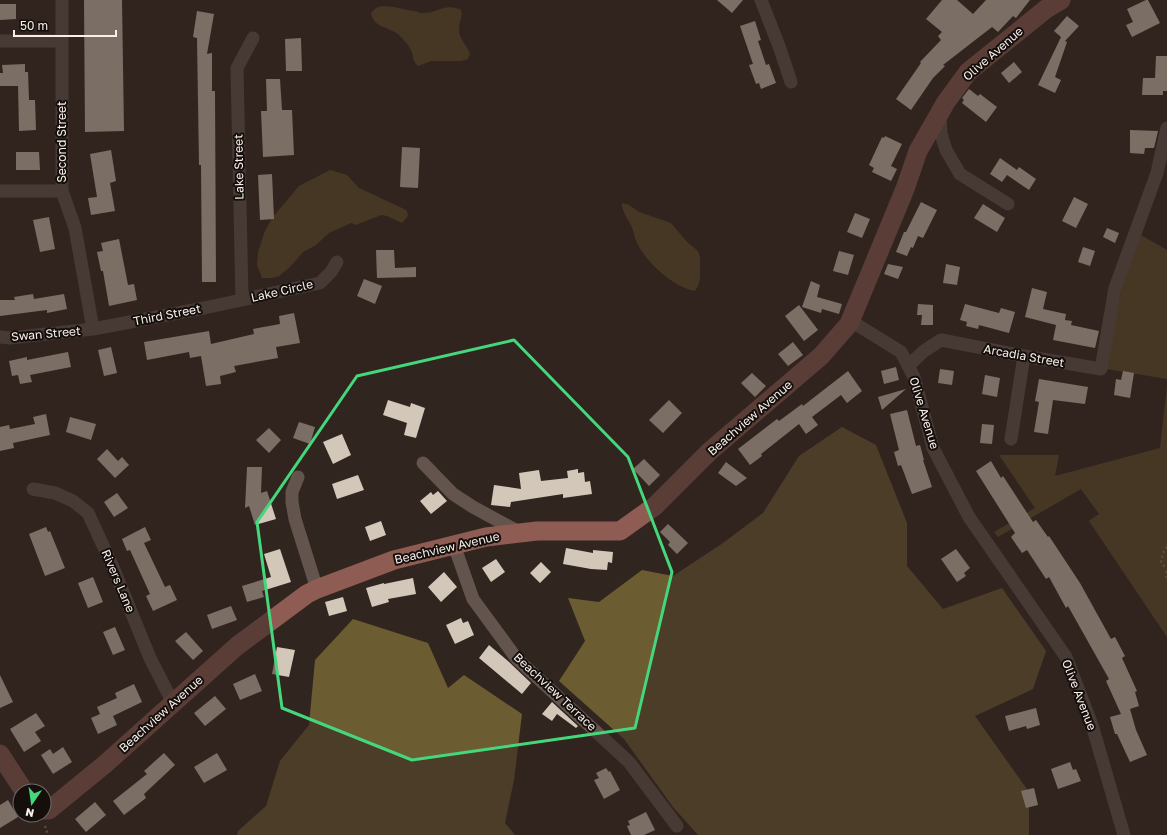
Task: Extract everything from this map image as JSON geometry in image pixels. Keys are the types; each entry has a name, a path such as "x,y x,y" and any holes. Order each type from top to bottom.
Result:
{"street":[{"name":"Second Street","path":"62,0 62,191 75,228 93,329"},
{"path":"761,0 791,82"},
{"name":"Olive Avenue","path":"1061,0 1046,9 968,72 940,112 918,151 905,189 851,320 901,352 914,378 933,448 969,517 1066,657 1092,725 1124,835"},
{"name":"Lake Street","path":"242,300 237,68 253,38"},
{"path":"0,41 62,41"},
{"path":"940,112 941,134 946,150 960,174 1008,204"},
{"name":"Arcadia Street","path":"908,366 924,351 941,340 1101,369 1115,288 1157,173 1167,128"},
{"path":"0,191 62,191"},
{"name":"Lake Circle","path":"242,300 320,283 332,272 337,262"},
{"name":"Third Street","path":"93,329 242,300"},
{"name":"Beachview Avenue","path":"52,808 104,766 237,646 307,594 317,589 394,560 486,537 537,531 620,531 655,506 710,451 821,356 851,320"},
{"name":"Swan Street","path":"0,337 10,338 93,329"},
{"path":"1011,439 1024,356"},
{"path":"423,464 453,494 473,507 521,533"},
{"path":"298,477 292,492 292,502 295,519 317,589"},
{"name":"Rivers Lane","path":"33,489 55,493 73,501 88,513 112,565 150,658 173,703"},
{"name":"Beachview Terrace","path":"454,545 473,599 517,659 629,762 677,826"},
{"path":"0,754 19,783"}],"path":[{"path":"1167,547 1161,561 1167,569 1167,579"}],"highlighted area":[{"path":"514,340 628,457 672,572 635,728 412,760 282,708 257,522 357,376"}],"shaded area":[{"path":"382,6 422,13 450,7 461,10 462,15 459,33 470,54 468,59 461,61 431,61 418,66 413,58 410,48 402,38 395,32 375,22 372,18 371,13 376,8"},
{"path":"330,170 347,175 359,188 402,208 407,211 408,216 402,223 387,216 381,215 356,225 351,223 329,233 316,245 303,252 290,267 279,276 262,278 257,265 258,252 265,231 272,218 299,186"},
{"path":"622,203 629,205 639,212 671,223 687,242 698,251 700,257 700,278 695,291 678,285 654,266 641,251 632,227 624,212"},
{"path":"1139,234 1167,250 1167,379 1106,369 1122,287"},
{"path":"1167,386 1167,637 1089,521 1099,514 1081,489 998,537 994,532 1035,508 999,455 1059,455 1055,476 1160,448"},
{"path":"842,427 876,445 907,523 907,566 943,609 1002,588 1046,651 1033,689 975,716 1029,792 1029,835 698,835 673,807 624,739 559,681 585,641 568,598 599,602 642,570 673,576 723,543 763,513 799,456"},
{"path":"353,619 428,643 448,688 464,675 522,714 514,780 505,823 515,835 237,835 238,831 266,806 280,761 309,725 315,660"}],"building":[{"path":"84,0 122,0 124,131 85,132"},
{"path":"717,0 743,0 732,13"},
{"path":"942,0 957,0 973,14 986,0 1030,0 1016,18 1013,16 998,32 992,27 943,65 945,66 933,78 911,110 896,99 921,63 920,62 941,40 938,36 942,32 926,19"},
{"path":"1148,0 1160,23 1132,37 1126,25 1133,22 1127,9"},
{"path":"0,4 16,4 16,19 0,20"},
{"path":"197,11 214,14 207,54 212,53 212,91 215,91 216,282 202,282 201,165 199,165 197,38 193,37"},
{"path":"1067,16 1079,26 1065,41 1067,42 1055,77 1061,80 1055,93 1038,85 1061,37 1054,31"},
{"path":"755,21 761,40 758,41 766,65 769,64 776,83 761,89 759,83 756,84 749,65 753,64 740,26"},
{"path":"301,38 302,71 286,71 285,39"},
{"path":"1156,56 1167,56 1167,91 1163,91 1163,95 1142,95 1143,78 1155,78"},
{"path":"1014,62 1022,72 1009,83 1001,73"},
{"path":"25,64 25,72 28,72 29,100 35,100 36,130 19,131 18,86 0,86 0,73 3,73 2,65"},
{"path":"266,79 280,79 282,110 292,110 294,155 263,157 261,111 267,111"},
{"path":"969,89 978,96 980,94 997,107 986,122 962,103 964,100 962,98"},
{"path":"1130,130 1158,131 1154,148 1145,148 1144,154 1130,153"},
{"path":"885,136 902,144 891,166 897,169 891,181 872,172 874,168 869,165 882,137 884,138"},
{"path":"402,147 420,148 418,188 400,187"},
{"path":"111,150 116,181 110,183 115,211 91,215 88,198 97,197 90,154"},
{"path":"16,152 39,152 40,170 16,170"},
{"path":"1000,158 1017,170 1019,167 1036,179 1029,190 1007,175 1002,182 990,174"},
{"path":"272,174 274,219 260,220 258,175"},
{"path":"1074,197 1088,204 1076,228 1062,221"},
{"path":"921,202 937,210 923,238 918,236 913,248 911,247 907,256 896,252 904,232 906,232"},
{"path":"983,204 1005,218 997,232 974,218"},
{"path":"855,213 870,219 862,238 847,232"},
{"path":"49,217 55,249 40,252 33,220"},
{"path":"1107,228 1119,233 1115,243 1103,237"},
{"path":"119,239 128,285 134,284 137,300 109,306 103,271 101,271 97,252 103,251 101,243"},
{"path":"1083,247 1095,251 1090,266 1078,262"},
{"path":"376,250 394,250 395,268 416,267 416,277 377,278"},
{"path":"839,251 854,255 848,275 833,271"},
{"path":"888,264 903,267 898,279 884,274"},
{"path":"946,264 960,267 957,285 943,283"},
{"path":"364,279 382,286 375,304 357,296"},
{"path":"811,281 820,285 817,297 842,304 839,314 822,309 821,313 802,307"},
{"path":"1032,288 1047,292 1043,309 1066,314 1065,320 1072,321 1071,325 1099,331 1095,348 1053,340 1056,325 1025,317"},
{"path":"33,294 34,299 64,294 67,309 47,313 47,310 0,316 0,300 15,300 14,297"},
{"path":"918,304 933,305 933,325 921,325 922,315 917,315"},
{"path":"965,304 999,313 1001,308 1015,312 1009,333 979,325 978,329 966,326 967,322 960,320"},
{"path":"799,305 818,330 804,341 785,316"},
{"path":"294,313 300,343 276,347 278,358 234,366 236,372 220,376 221,384 206,386 201,356 190,358 189,352 147,360 144,342 209,331 211,344 254,334 253,329 280,324 279,316"},
{"path":"793,342 803,355 788,366 778,354"},
{"path":"111,347 117,373 104,376 98,350"},
{"path":"68,352 71,367 30,375 32,382 20,384 18,375 12,376 9,361 27,357 27,360"},
{"path":"896,367 899,380 884,384 881,371"},
{"path":"940,369 954,371 952,385 938,383"},
{"path":"848,371 862,391 847,403 841,395 812,417 818,425 806,434 799,424 761,454 762,456 750,465 738,449 777,419 779,421 802,404 803,406"},
{"path":"1123,371 1134,373 1130,398 1114,395 1116,379 1121,380"},
{"path":"752,373 766,386 755,397 741,383"},
{"path":"985,375 1000,378 997,397 982,394"},
{"path":"1039,379 1088,387 1085,404 1053,400 1048,434 1034,432 1039,402 1035,401"},
{"path":"906,389 882,410 878,397"},
{"path":"388,400 410,407 411,403 425,408 416,438 404,435 407,423 383,415"},
{"path":"669,400 682,413 663,433 649,420"},
{"path":"907,410 916,446 920,445 923,460 932,487 912,494 901,465 898,466 894,452 899,450 890,414"},
{"path":"46,414 50,435 13,443 14,448 0,451 0,427 9,425 10,429 35,424 33,417"},
{"path":"70,417 96,424 91,440 66,432"},
{"path":"299,422 315,427 310,444 293,438"},
{"path":"982,424 994,425 992,444 980,443"},
{"path":"269,428 281,440 269,453 256,440"},
{"path":"342,434 351,455 333,464 323,442"},
{"path":"107,449 118,461 122,457 129,465 115,478 97,459"},
{"path":"644,459 660,475 649,486 633,469"},
{"path":"991,461 1001,478 1003,476 1033,522 1036,520 1048,537 1049,536 1080,583 1111,639 1115,637 1125,656 1122,658 1137,691 1135,692 1139,706 1130,709 1136,730 1147,755 1130,762 1117,734 1115,734 1110,717 1121,714 1106,681 1109,679 1068,606 1066,608 1049,577 1046,579 1027,550 1022,553 1011,537 1015,533 976,471"},
{"path":"726,462 747,478 736,486 718,473"},
{"path":"247,467 262,467 261,493 267,491 276,519 255,525 249,506 245,508"},
{"path":"578,469 578,473 584,472 585,482 590,481 592,494 563,498 563,494 511,502 510,507 491,505 494,485 521,489 519,473 539,470 541,481 568,478 567,471"},
{"path":"358,475 364,490 337,499 332,484"},
{"path":"438,491 447,501 431,514 420,501 431,492 433,495"},
{"path":"117,493 128,508 114,517 104,502"},
{"path":"381,521 386,535 370,541 365,527"},
{"path":"668,524 688,543 677,554 668,545 670,542 660,532"},
{"path":"46,527 48,532 50,531 65,568 45,576 29,534"},
{"path":"145,527 151,540 144,543 165,587 170,585 177,600 153,611 146,596 150,594 130,550 127,551 122,539"},
{"path":"566,548 593,553 593,550 613,552 612,563 608,562 607,570 563,564"},
{"path":"280,549 291,582 262,591 264,597 247,602 242,586 271,577 264,554"},
{"path":"956,549 970,568 964,573 966,576 957,582 941,559"},
{"path":"496,559 505,572 491,582 482,568"},
{"path":"541,562 551,572 540,583 530,573"},
{"path":"444,572 457,587 441,602 428,587"},
{"path":"93,577 103,602 88,608 78,583"},
{"path":"413,578 416,594 388,599 389,602 372,607 366,588"},
{"path":"343,597 347,611 329,616 325,602"},
{"path":"231,606 237,620 212,629 207,615"},
{"path":"461,618 463,623 468,621 474,635 455,644 446,625"},
{"path":"115,627 125,650 113,655 103,632"},
{"path":"186,632 203,651 193,660 175,641"},
{"path":"489,645 531,683 522,694 479,658"},
{"path":"277,647 295,650 289,677 272,674"},
{"path":"255,674 262,691 240,700 233,684"},
{"path":"0,675 13,702 0,708"},
{"path":"134,684 142,702 113,716 117,725 98,734 91,718 100,714 97,707 117,698 115,693"},
{"path":"215,696 226,709 205,726 194,713"},
{"path":"552,702 578,726 576,728 557,714 552,721 542,714"},
{"path":"1036,708 1040,725 1027,729 1026,726 1009,731 1005,716"},
{"path":"36,713 45,726 35,732 41,741 24,752 10,729"},
{"path":"63,747 72,762 53,774 41,755 50,749 53,754"},
{"path":"164,753 175,765 144,794 146,798 124,815 113,801 147,774 144,771"},
{"path":"217,753 227,770 204,783 194,767"},
{"path":"1070,762 1073,770 1076,769 1081,781 1058,789 1051,769"},
{"path":"606,768 609,772 610,771 620,790 604,799 594,780 599,778 596,773"},
{"path":"1034,788 1038,805 1026,808 1021,791"},
{"path":"8,800 12,807 12,821 0,828 0,805"},
{"path":"95,802 106,815 86,832 75,819"},
{"path":"646,812 655,830 644,835 631,835 627,826 630,825 628,821"}]}
